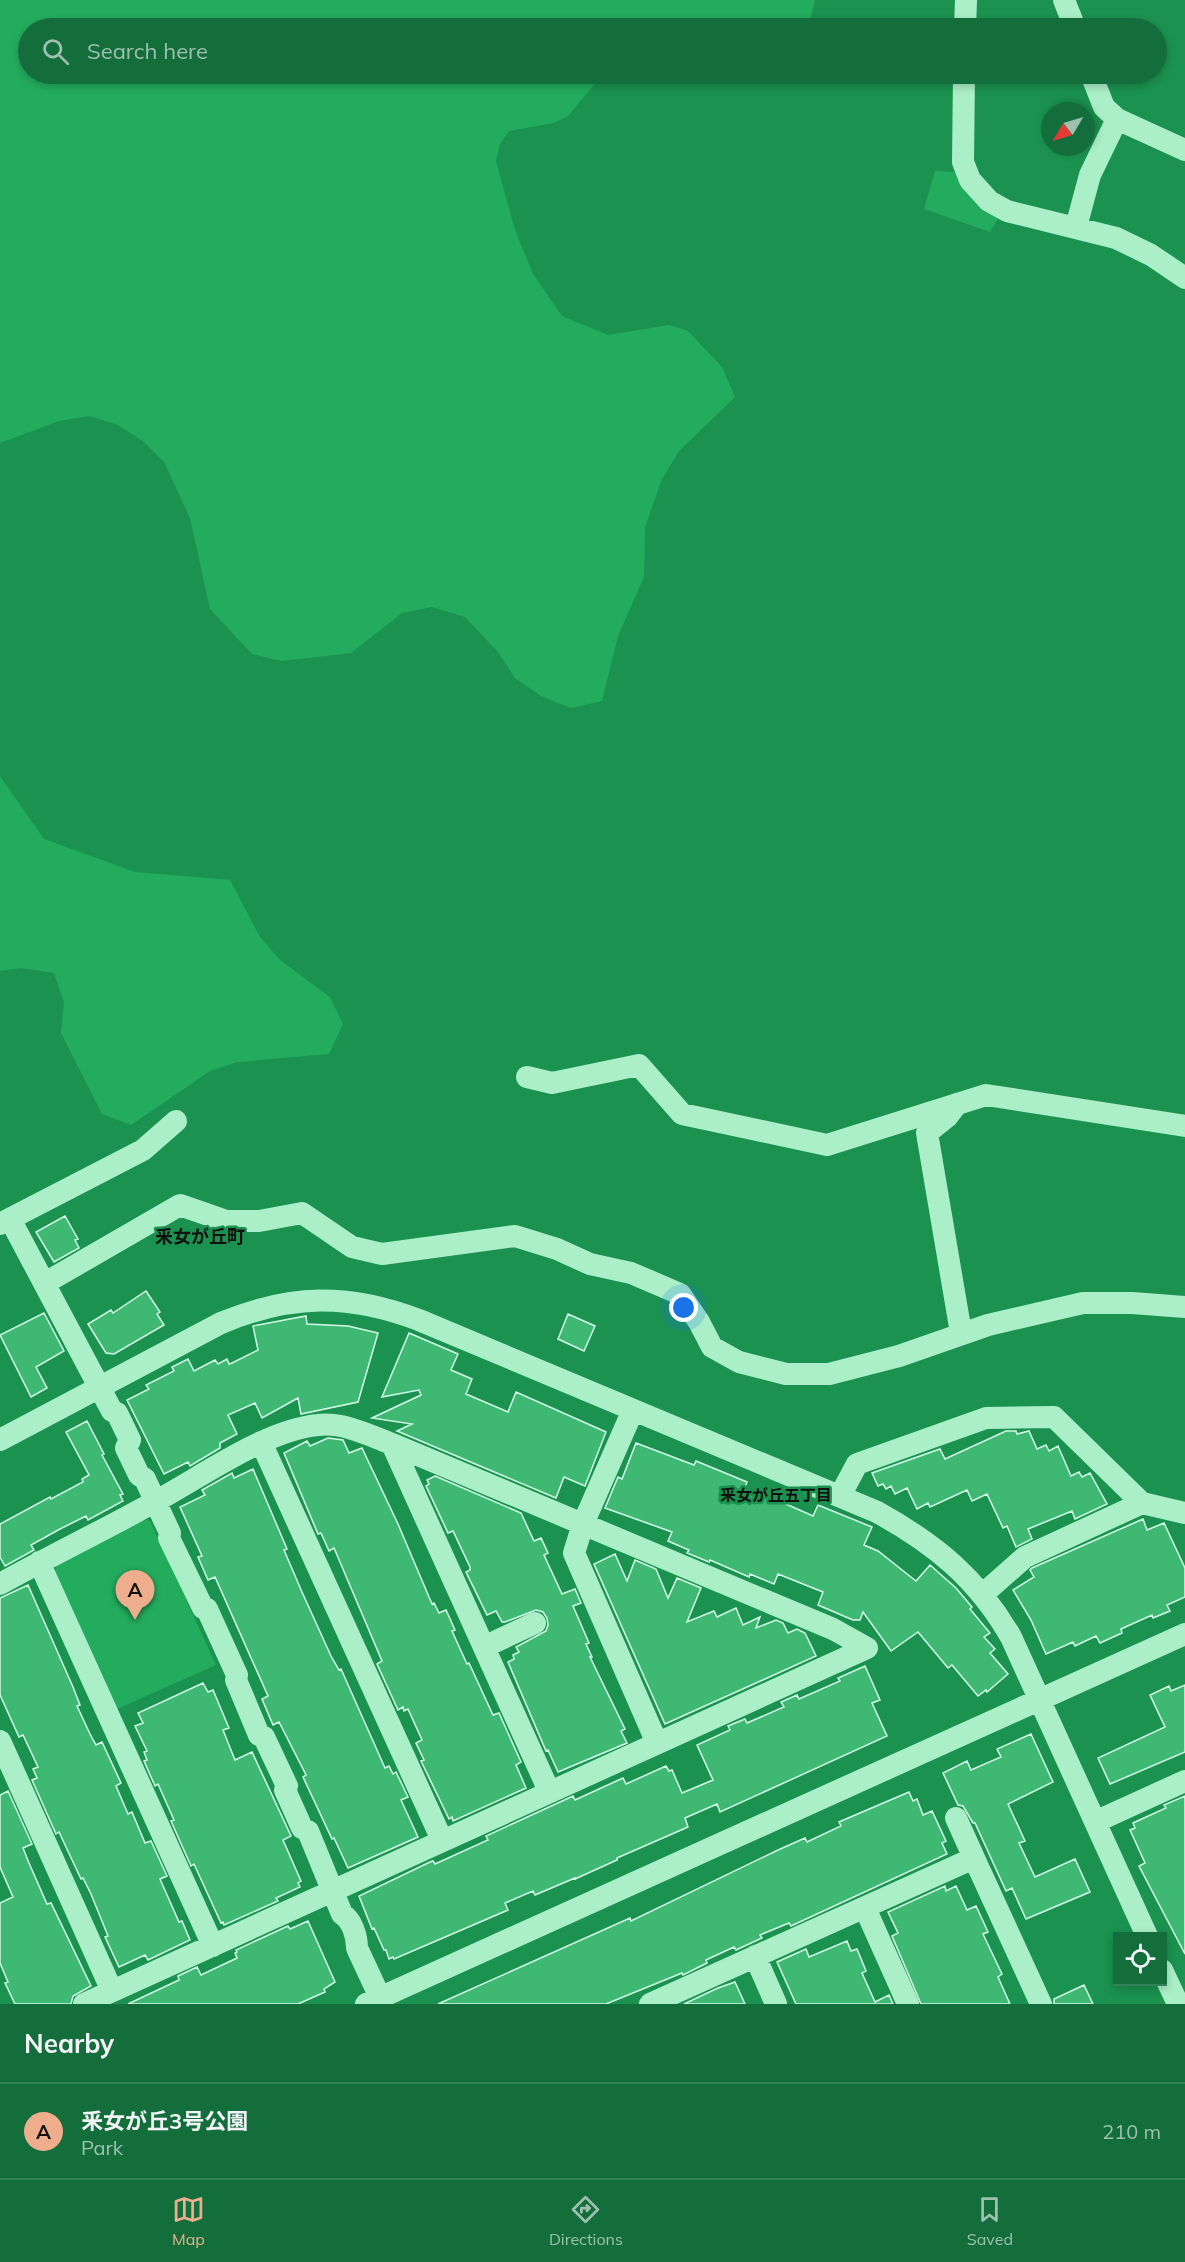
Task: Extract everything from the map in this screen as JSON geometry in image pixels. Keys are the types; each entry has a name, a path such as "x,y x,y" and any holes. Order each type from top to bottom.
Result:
{"street":[{"path":"965,18 966,0"},
{"path":"1064,0 1071,18"},
{"path":"964,84 963,162 970,180 989,201 1007,211 1116,238 1152,255 1185,278"},
{"path":"1095,84 1104,107 1117,119 1185,150"},
{"path":"1076,227 1090,175 1117,119"},
{"path":"526,1077 552,1083 639,1065 682,1114 826,1145 957,1102 986,1095 1185,1126"},
{"path":"957,1102 947,1118 927,1133 961,1333"},
{"path":"176,1120 143,1150 5,1221 45,1283 112,1411 117,1413 130,1440 126,1448 139,1475 145,1479 156,1501 178,1558 203,1608 207,1610 237,1675 236,1680 260,1735 264,1737 287,1786 285,1790 302,1828 308,1832 342,1914 348,1917 377,2002 1040,1698 1185,1634"},
{"path":"45,1283 180,1205 226,1221 260,1221 302,1213 352,1247 382,1254 515,1236 557,1249 590,1264 632,1273 680,1294 712,1347 738,1362 786,1374 829,1374 899,1356 961,1333 1083,1303 1132,1303 1185,1307"},
{"path":"0,1440 221,1323 243,1314 289,1302 326,1300 368,1304 393,1310 840,1496 877,1512 913,1532 948,1558 998,1614 1040,1698 1145,1932"},
{"path":"633,1410 583,1524 574,1553 657,1743"},
{"path":"840,1496 856,1464 986,1418 1054,1417 1142,1503 1185,1513"},
{"path":"0,1584 261,1442 288,1429 321,1424 359,1431 392,1444 833,1629 867,1648 84,2004"},
{"path":"261,1442 442,1840"},
{"path":"392,1444 549,1791"},
{"path":"982,1595 1025,1557 1142,1503"},
{"path":"39,1562 213,1946"},
{"path":"484,1647 536,1623"},
{"path":"0,1741 112,1991"},
{"path":"1095,1822 1185,1781"},
{"path":"956,1818 1041,2004"},
{"path":"650,2004 974,1858"},
{"path":"865,1908 908,2004"},
{"path":"755,1956 776,2004"},
{"path":"1167,1981 1178,2004"}],"green space":[{"path":"0,0 815,0 810,18 18,18 18,84 595,84 568,116 553,123 509,131 500,144 496,161 515,230 533,274 562,316 608,335 669,325 688,331 722,367 735,397 679,451 662,479 645,527 644,577 618,636 602,701 571,708 541,696 515,678 498,652 465,617 432,607 402,613 351,653 281,661 252,654 210,609 190,518 164,462 143,441 118,425 89,416 59,421 0,443"},
{"path":"935,171 957,172 1001,213 990,232 924,209"},
{"path":"0,776 44,839 135,872 230,880 260,937 280,960 330,997 343,1024 329,1054 238,1062 210,1071 131,1125 102,1114 61,1033 64,1002 54,973 21,968 0,971"},
{"path":"140,1518 150,1521 216,1665 117,1709 54,1575 58,1561"}],"building":[{"path":"65,1216 78,1239 75,1240 79,1248 54,1262 36,1232"},
{"path":"146,1291 160,1312 157,1314 164,1325 114,1354 106,1353 88,1324 111,1310 113,1313"},
{"path":"44,1313 64,1351 36,1367 47,1388 31,1397 0,1335"},
{"path":"568,1314 595,1326 584,1351 558,1339"},
{"path":"306,1316 307,1324 348,1326 378,1333 358,1402 301,1414 298,1398 262,1418 255,1403 228,1415 237,1434 220,1443 220,1448 190,1466 188,1462 164,1474 127,1400 149,1389 146,1385 174,1371 172,1367 188,1359 194,1371 215,1360 218,1364 227,1359 229,1364 258,1350 253,1326"},
{"path":"409,1333 458,1354 451,1370 472,1379 466,1394 508,1412 516,1392 606,1432 585,1486 564,1477 556,1498 397,1431 412,1424 372,1418 421,1395 419,1390 382,1397"},
{"path":"87,1421 123,1494 120,1495 123,1501 88,1520 86,1516 60,1529 31,1545 34,1550 5,1566 0,1557 0,1524 83,1482 82,1479 89,1475 66,1432"},
{"path":"1006,1431 1016,1431 1017,1434 1029,1431 1037,1449 1046,1445 1049,1451 1058,1446 1071,1476 1079,1472 1082,1477 1090,1473 1107,1504 1075,1519 1072,1511 1028,1529 1032,1539 1016,1547 1007,1526 1003,1528 987,1494 972,1501 967,1490 930,1507 928,1503 917,1509 907,1488 895,1494 891,1486 886,1489 883,1484 878,1486 872,1473 940,1449 945,1459"},
{"path":"328,1438 343,1440 349,1453 362,1448 432,1604 434,1603 439,1613 446,1610 455,1630 452,1631 467,1664 469,1663 493,1715 499,1713 521,1762 516,1765 526,1788 453,1821 452,1817 449,1819 421,1761 424,1760 416,1743 422,1740 408,1709 404,1711 403,1707 398,1710 377,1664 382,1661 334,1548 329,1551 321,1533 318,1534 284,1453 307,1441 310,1446"},
{"path":"636,1443 694,1465 696,1461 747,1482 744,1490 776,1503 777,1500 813,1516 818,1505 872,1527 864,1545 878,1551 916,1581 930,1565 956,1588 990,1633 984,1637 995,1649 990,1653 1008,1674 987,1692 986,1690 978,1696 952,1665 948,1668 918,1632 891,1651 863,1612 860,1620 853,1620 818,1605 823,1592 778,1574 774,1584 750,1574 749,1577 710,1560 709,1562 687,1553 689,1550 668,1541 672,1532 605,1508 618,1477 622,1479"},
{"path":"253,1469 287,1549 284,1550 331,1656 339,1670 341,1669 385,1768 389,1766 393,1774 396,1772 408,1797 401,1800 418,1837 348,1868 334,1838 332,1839 303,1777 306,1775 279,1722 273,1725 262,1699 268,1696 215,1577 208,1580 198,1557 202,1556 180,1507 205,1495 202,1490 232,1473 234,1478"},
{"path":"435,1476 521,1513 534,1541 541,1538 548,1553 544,1555 562,1594 575,1589 581,1603 573,1606 589,1643 586,1644 592,1657 590,1657 625,1729 621,1731 627,1743 558,1772 548,1750 546,1751 508,1662 514,1659 513,1655 519,1652 516,1647 546,1631 547,1618 543,1612 536,1610 505,1622 502,1622 496,1611 487,1615 466,1572 470,1570 470,1567 453,1531 448,1533 426,1486 429,1484 427,1480"},
{"path":"1143,1519 1147,1530 1164,1523 1185,1568 1185,1597 1167,1605 1170,1611 1153,1618 1152,1615 1121,1629 1122,1633 1100,1643 1096,1636 1075,1646 1073,1642 1046,1654 1031,1620 1013,1590 1034,1577 1030,1570 1032,1568"},
{"path":"615,1554 627,1581 635,1560 656,1569 668,1598 677,1578 701,1588 687,1622 714,1611 717,1617 736,1608 743,1625 760,1617 756,1628 776,1620 783,1623 788,1633 797,1629 805,1633 816,1656 665,1724 594,1564"},
{"path":"28,1585 73,1687 80,1705 77,1706 96,1745 102,1742 121,1783 116,1786 128,1814 132,1812 145,1843 151,1841 167,1876 160,1879 179,1922 182,1921 190,1940 148,1960 145,1955 119,1967 105,1937 108,1936 91,1894 83,1878 81,1879 59,1832 56,1834 32,1780 37,1778 33,1769 38,1767 23,1735 19,1737 0,1695 0,1598"},
{"path":"865,1666 880,1700 872,1703 887,1736 720,1812 717,1804 685,1818 688,1827 575,1879 535,1895 533,1891 505,1903 508,1910 394,1959 393,1957 389,1959 374,1928 372,1929 359,1896 430,1862 433,1861 435,1864 488,1840 486,1836 573,1796 575,1800 623,1778 626,1784 666,1766 669,1771 672,1770 682,1793 713,1780 697,1745 730,1730 728,1726 745,1719 747,1723 784,1707 781,1702 797,1695 799,1699 840,1681 838,1678"},
{"path":"203,1683 208,1692 213,1690 229,1728 223,1730 235,1760 252,1752 291,1836 283,1840 301,1881 298,1883 300,1887 276,1898 278,1901 224,1925 223,1922 221,1923 194,1864 191,1866 158,1784 155,1786 144,1761 147,1760 144,1752 147,1751 135,1726 143,1723 138,1713"},
{"path":"1185,1685 1185,1752 1110,1784 1098,1758 1165,1727 1150,1695 1169,1686 1171,1691"},
{"path":"1031,1734 1053,1782 1008,1804 1025,1841 1019,1843 1035,1877 1075,1859 1090,1892 1026,1919 1012,1888 1006,1891 975,1823 963,1806 958,1805 943,1773 967,1761 971,1770 1001,1757 997,1749"},
{"path":"8,1791 32,1844 23,1848 29,1863 47,1904 51,1903 91,1986 73,1996 71,2004 15,2004 5,1983 8,1982 0,1963 0,1903 13,1897 0,1867 0,1795"},
{"path":"909,1792 913,1801 917,1799 923,1815 932,1811 946,1841 942,1843 947,1854 791,1926 789,1923 760,1935 762,1938 736,1950 734,1947 706,1960 707,1963 683,1975 682,1973 606,2004 438,2004 630,1918 631,1921 805,1838 807,1842 841,1826 839,1822"},
{"path":"1185,1796 1185,1954 1139,1866 1145,1863 1130,1830 1135,1828 1133,1823 1166,1808 1164,1805"},
{"path":"945,1886 946,1891 956,1886 967,1910 976,1906 988,1932 983,1934 1002,1974 998,1977 1010,2004 921,2004 892,1936 898,1933 888,1912"},
{"path":"308,1921 335,1982 324,1989 325,1992 298,2004 128,2004 179,1980 178,1976 197,1967 201,1975 237,1958 236,1950 288,1926 290,1929"},
{"path":"847,1941 851,1951 857,1949 866,1971 862,1973 875,2002 889,1995 893,2004 796,2004 777,1962 806,1949 809,1957"},
{"path":"735,1982 745,2004 684,2004 718,1988"},
{"path":"1084,1985 1093,2004 1054,2004 1054,1999"}],"place":[{"name":"釆女が丘3号公園","path":"135,1620"}],"district":[{"name":"釆女が丘町","path":"200,1237"},
{"name":"釆女が丘五丁目","path":"776,1495"}]}
